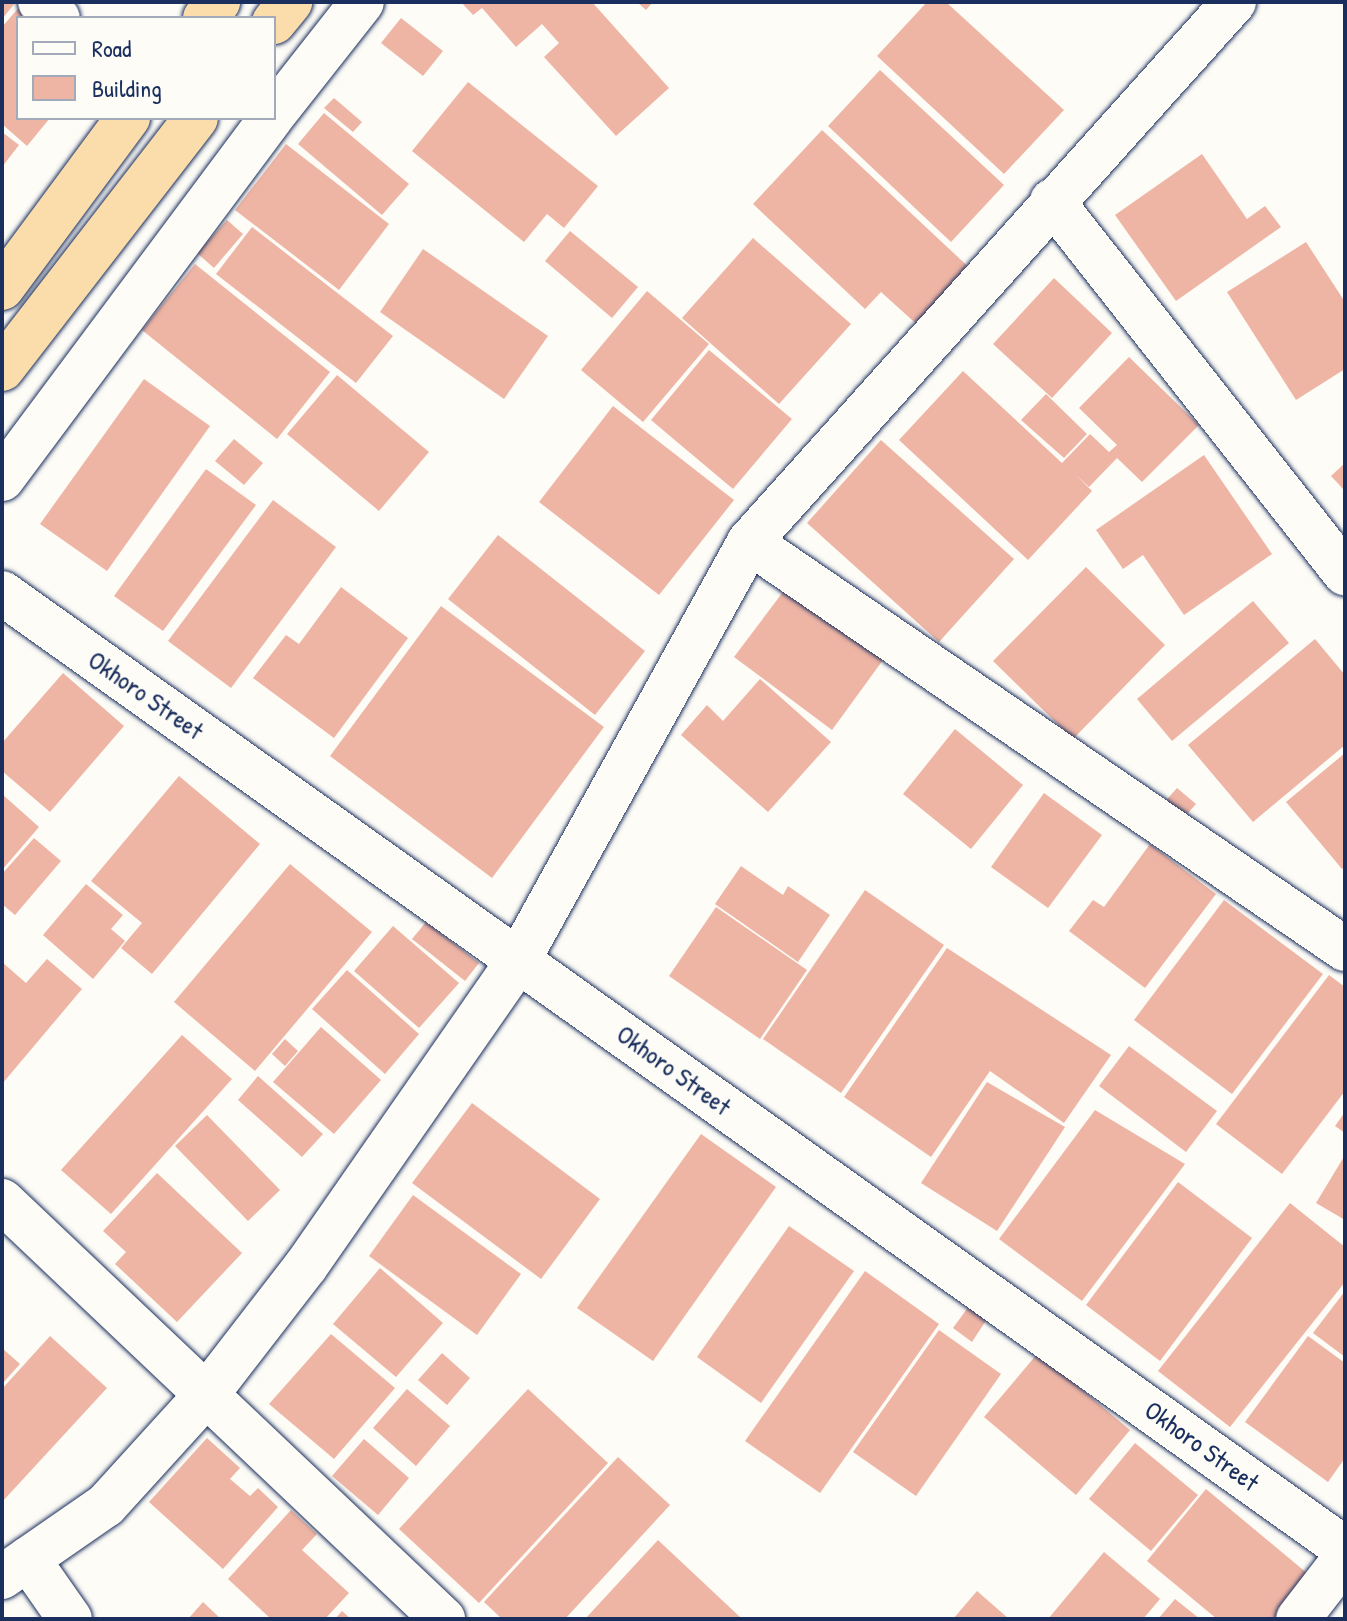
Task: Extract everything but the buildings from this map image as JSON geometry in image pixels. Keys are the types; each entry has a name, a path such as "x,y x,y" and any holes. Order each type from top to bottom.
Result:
{"highway":[{"path":"276,20 290,2"},
{"path":"2,288 127,120"},
{"path":"2,369 194,120"}],"street":[{"path":"40,2 56,16"},
{"path":"276,111 362,2"},
{"path":"70,1619 15,1568 106,1505 207,1394 306,1266 519,959 749,542 1052,201 1234,2"},
{"path":"2,479 269,120"},
{"path":"1052,201 1345,573"},
{"path":"749,542 1345,949"},
{"name":"Okhoro Street","path":"2,593 1345,1549"},
{"path":"2,1201 443,1619"},
{"path":"1298,1619 1345,1558"}]}
